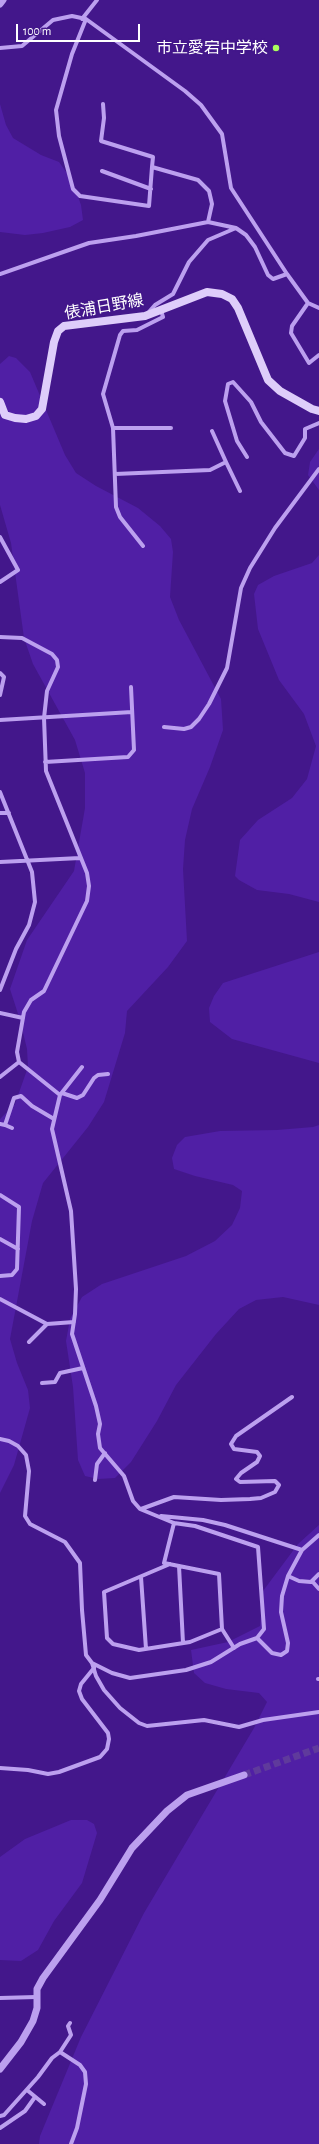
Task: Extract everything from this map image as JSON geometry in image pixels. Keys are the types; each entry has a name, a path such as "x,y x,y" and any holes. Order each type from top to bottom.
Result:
{"main road":[{"name":"俵浦日野線","path":"0,402 2,416 26,419 36,416 42,409 54,342 58,331 64,326 145,316 207,292 222,294 232,299 268,380 280,390 312,409 319,411"}],"street":[{"path":"0,4 3,0"},
{"path":"97,0 84,19 56,110 60,136 73,189 80,196 148,206 151,189 153,157 101,141 104,118 103,104"},
{"path":"0,48 22,46 53,20 72,16 84,19 185,91 201,105 222,134 231,188 287,274 308,303 319,308"},
{"path":"152,167 198,180 209,191 212,204 208,222"},
{"path":"102,171 151,189"},
{"path":"0,274 89,243 136,236 208,222 236,228 246,234 268,275 273,279 287,274"},
{"path":"145,316 155,305 173,294 189,262 208,240 236,228"},
{"path":"308,303 292,326 291,333 309,363 319,355"},
{"path":"143,546 120,517 116,506 113,428 103,394 120,335 123,331 137,330 162,317 161,309"},
{"path":"247,457 237,441 225,400 228,384 233,382 251,402 261,422 285,453 294,456 305,438 305,429 319,423"},
{"path":"113,428 171,428"},
{"path":"212,431 240,491"},
{"path":"115,474 210,470 226,462"},
{"path":"164,726 184,729 191,727 200,719 227,668 241,588 250,568 274,528 319,469"},
{"path":"0,537 1,542 18,570 0,582"},
{"path":"0,637 22,638 52,654 57,660 58,667 47,690 44,718 46,771 87,873 89,886 87,902 44,991 31,1000 24,1012 17,1052 19,1062 61,1094 77,1098 83,1095 98,1074 108,1074"},
{"path":"0,674 4,677 0,695"},
{"path":"45,762 128,757 134,750 131,687"},
{"path":"0,720 132,712"},
{"path":"0,792 32,872 35,902 29,925 16,949 0,990"},
{"path":"0,814 9,813"},
{"path":"0,862 80,858"},
{"path":"0,1013 22,1018"},
{"path":"0,1076 19,1062"},
{"path":"82,1067 61,1094 52,1129 53,1140 71,1211 76,1289 72,1334 100,1424 98,1434 100,1448 124,1476 133,1501 140,1509 174,1524 195,1526 258,1547 264,1629 258,1638 234,1648 210,1662 186,1670 130,1678 112,1673 92,1663"},
{"path":"5,1125 14,1098 21,1096 32,1106 54,1119"},
{"path":"0,1124 12,1128"},
{"path":"0,1195 19,1206 17,1269 12,1275 0,1276"},
{"path":"0,1240 18,1249"},
{"path":"0,1299 47,1324 74,1322"},
{"path":"30,1342 47,1324"},
{"path":"42,1383 55,1382 60,1374 83,1368"},
{"path":"140,1509 174,1497 221,1500 250,1499 261,1498 275,1492 278,1485 275,1481 240,1482 236,1479 241,1472 257,1462 260,1456 257,1452 234,1449 231,1444 236,1436 292,1397"},
{"path":"0,1440 9,1441 18,1446 26,1456 29,1471 25,1516 30,1524 65,1542 80,1563 86,1655 92,1663 104,1690 120,1708 139,1723 147,1726 204,1720 239,1727 263,1720 319,1712"},
{"path":"95,1480 97,1464 104,1453"},
{"path":"158,1516 203,1520 225,1525 302,1550"},
{"path":"174,1524 164,1563 219,1574 222,1629 234,1648"},
{"path":"258,1638 272,1653 281,1655 287,1652 288,1643 281,1612 282,1596 288,1576 302,1550 319,1535"},
{"path":"170,1564 104,1592 107,1638 113,1644 139,1650 183,1643 222,1629"},
{"path":"179,1566 183,1643"},
{"path":"288,1576 299,1581 312,1581 319,1574"},
{"path":"141,1577 146,1648"},
{"path":"312,1581 319,1589"},
{"path":"0,1768 54,1773 100,1757 107,1749 109,1739 108,1733 82,1699 79,1691 80,1684 94,1668"},
{"path":"0,2069 20,2042 33,2020 37,2008 37,1989 43,1978 100,1900 132,1848 162,1816 187,1795 244,1775"},
{"path":"0,1998 36,1997"},
{"path":"0,2116 4,2115 27,2090 52,2058 60,2052 71,2035 68,2026 70,2023"},
{"path":"60,2052 80,2065 85,2072 86,2084 77,2128 72,2144"},
{"path":"27,2090 44,2104"},
{"path":"0,2128 25,2111 35,2096"}],"shaded area":[{"path":"0,104 6,125 13,138 41,155 59,162 72,180 81,205 83,220 70,227 43,233 25,235 0,232"},
{"path":"9,356 16,358 30,372 65,455 76,473 96,486 138,508 160,526 171,539 173,552 170,597 179,620 221,699 223,730 210,767 192,809 185,840 183,869 187,941 168,967 127,1011 125,1033 104,1102 88,1127 43,1183 32,1221 10,1339 17,1363 28,1390 30,1408 14,1465 0,1493 0,1119 15,1104 28,1067 27,1049 10,989 27,940 74,871 85,808 85,773 75,740 33,664 24,638 11,543 0,505 0,364"},
{"path":"319,449 319,490 308,475 310,462"},
{"path":"319,555 319,902 289,894 257,890 239,880 235,876 240,840 258,820 292,798 307,779 316,746 304,714 279,680 258,629 254,594 258,585 274,576 312,563"},
{"path":"319,952 319,1063 232,1039 210,1022 209,1008 214,996 223,983"},
{"path":"319,1125 319,1305 283,1297 256,1300 239,1309 216,1334 176,1385 157,1421 131,1462 115,1478 98,1479 85,1476 78,1460 73,1387 66,1341 70,1319 82,1297 102,1284 186,1256 215,1241 232,1225 240,1208 242,1191 233,1185 195,1176 174,1169 172,1158 177,1145 185,1137 220,1131 277,1130 313,1127"},
{"path":"319,1525 319,2144 39,2144 40,2136 81,2037 144,1913 254,1728 267,1702 259,1693 226,1689 205,1683 194,1673 191,1650 228,1642 260,1626 263,1591 298,1544"},
{"path":"71,1820 87,1820 94,1824 97,1833 82,1883 54,1921 38,1950 21,1961 0,1960 0,1857 25,1839"}],"tunnel":[{"path":"244,1775 319,1748"}],"place":[{"name":"市立愛宕中学校","path":"276,48"}]}
